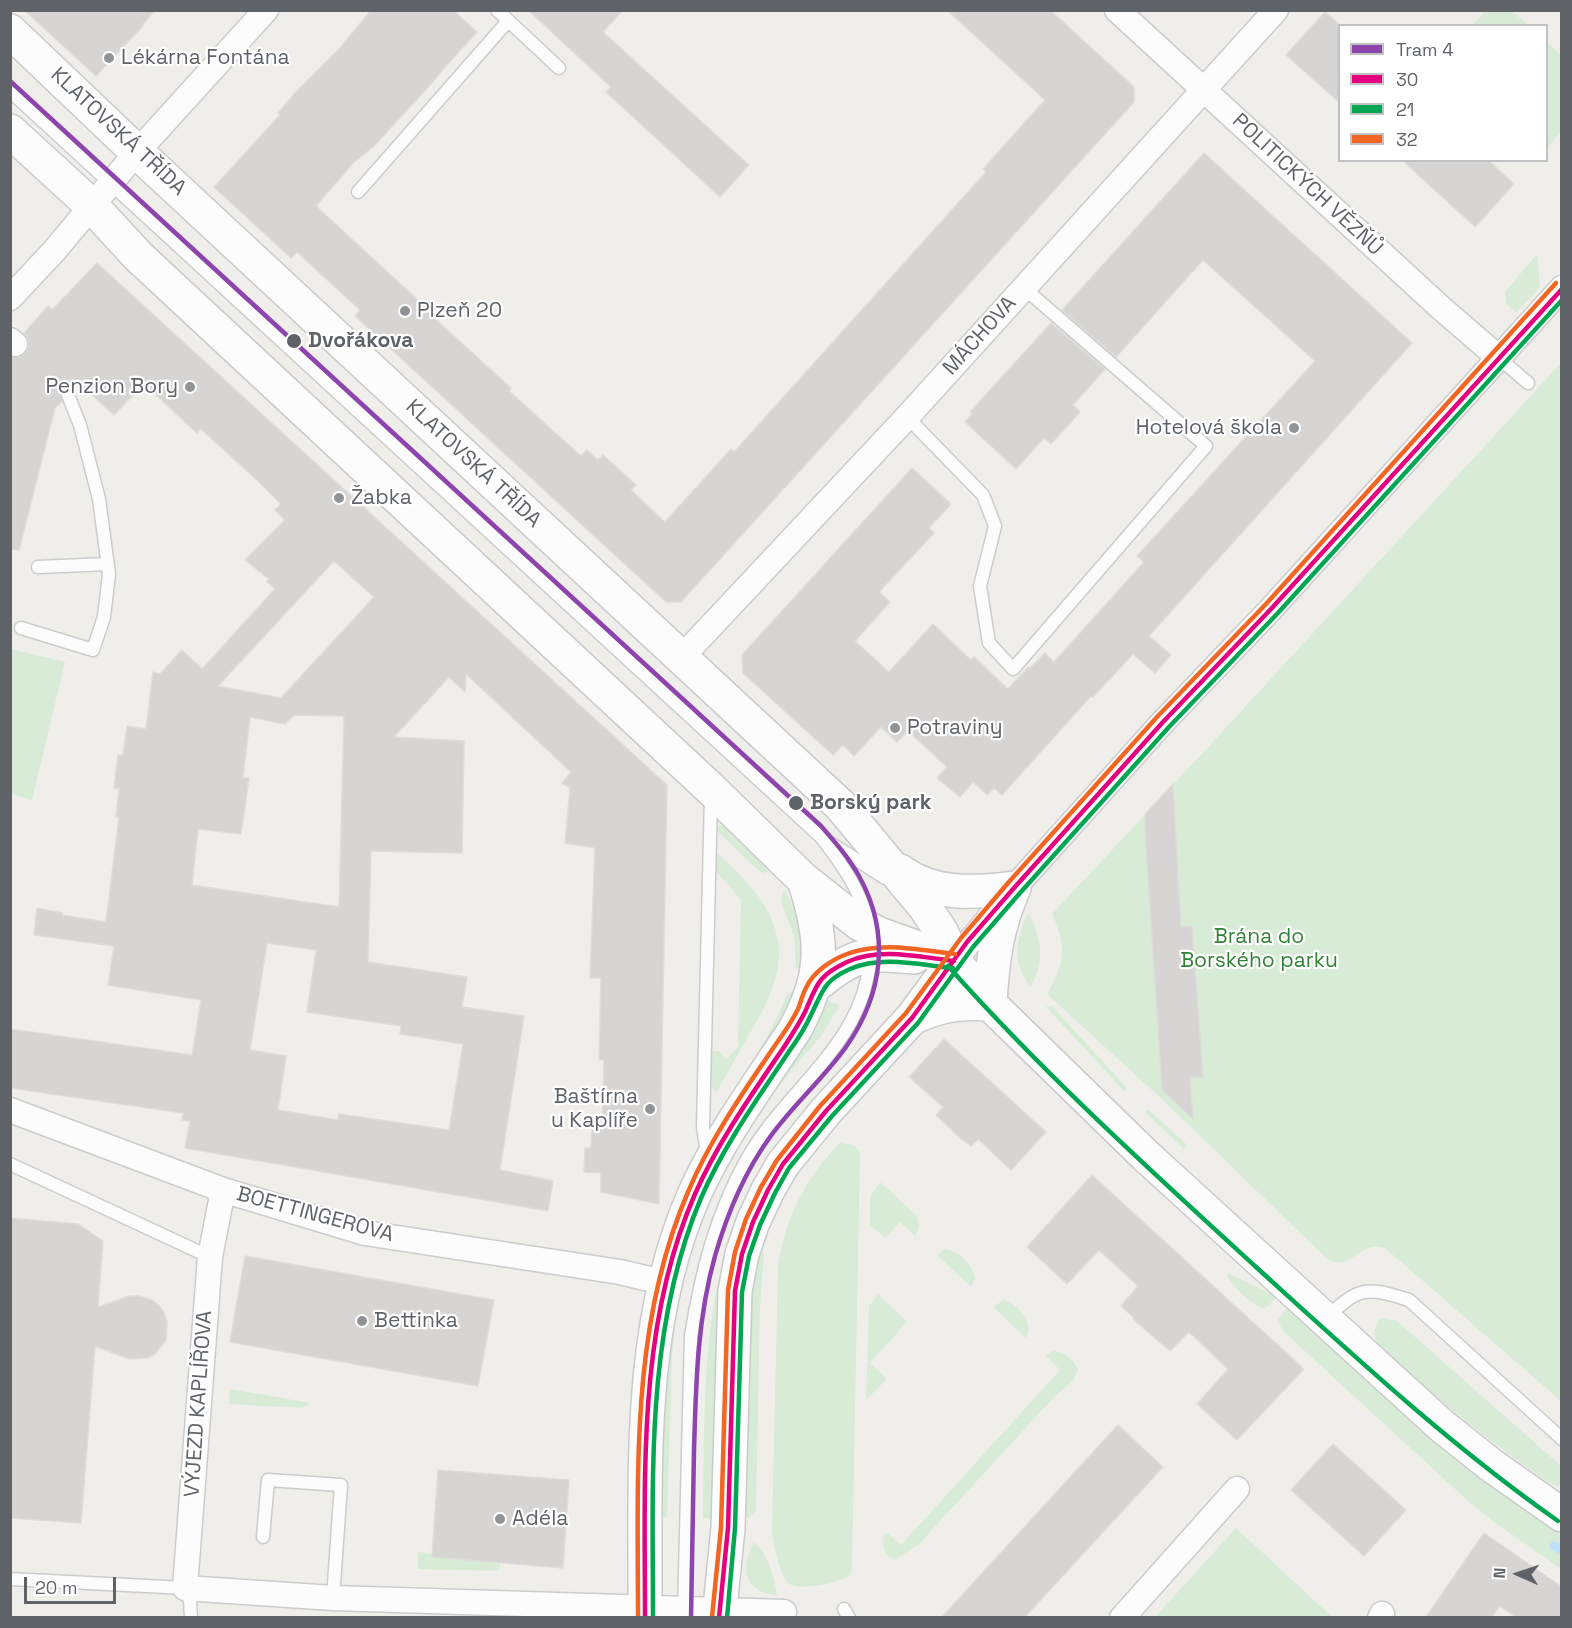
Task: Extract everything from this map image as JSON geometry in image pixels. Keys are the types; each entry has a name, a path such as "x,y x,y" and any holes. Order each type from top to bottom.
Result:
{"main road":[{"name":"KLATOVSKÁ TŘÍDA","path":"10,31 137,152 840,805 925,907 942,933 954,961 990,1004 1146,1156 1442,1426 1491,1465 1562,1515"},
{"name":"KLATOVSKÁ TŘÍDA","path":"10,131 101,194 138,256 711,789 804,880 845,914 870,943"},
{"path":"886,861 909,878 935,889 962,892 1014,888 1002,920 994,953 990,1004 964,1002 946,1005 912,1018"},
{"name":"KLATOVSKÁ TŘÍDA","path":"804,880 813,906 818,932 819,960 815,986"},
{"path":"645,1613 647,1412 650,1370 666,1283 687,1211 709,1165 794,1031 815,986 870,943 880,954 954,961"},
{"path":"719,1614 728,1528 735,1292 742,1254 753,1222 783,1164 826,1111 912,1018 954,961"}],"street":[{"path":"10,298 54,251 137,152 266,10"},
{"name":"POLITICKÝCH VĚZŇŮ","path":"1117,10 1441,308 1499,358"},
{"name":"MÁCHOVA","path":"681,658 907,417 1276,10"},
{"path":"954,961 1014,888 1163,722 1271,609 1562,288"},
{"name":"BOETTINGEROVA","path":"10,1110 223,1190 365,1233 620,1272 666,1283"},
{"name":"VÝJEZD KAPLÍŘOVA","path":"185,1588 210,1257 223,1190"},
{"path":"1122,1617 1237,1489"},
{"path":"185,1588 332,1608 684,1614 784,1612"}],"lane":[{"path":"497,10 559,68"},
{"path":"358,192 508,21"},
{"name":"KLATOVSKÁ TŘÍDA","path":"10,91 101,194 821,837 925,907"},
{"path":"907,417 983,495 995,526 980,586 990,644 1013,669 1206,446 1024,288"},
{"path":"1499,358 1528,383"},
{"path":"21,628 93,650 104,617 109,574 99,499 80,425 68,395"},
{"path":"38,567 108,564"},
{"path":"709,1165 702,1127 708,833 711,789"},
{"name":"KLATOVSKÁ TŘÍDA","path":"821,837 849,874 863,902 870,943"},
{"path":"684,1614 691,1336 698,1292 710,1246 725,1203 748,1157 772,1124 843,1038 856,1015 867,983 870,943"},
{"path":"10,1164 210,1257"},
{"path":"1324,1320 1347,1298 1365,1290 1409,1300 1562,1439"},
{"path":"263,1537 268,1480 341,1485 332,1608"},
{"path":"10,1579 185,1588"},
{"name":"VÝJEZD KAPLÍŘOVA","path":"185,1588 190,1601 190,1617"}],"green space":[{"path":"1486,11 1512,11 1527,24 1474,24"},
{"path":"1548,43 1562,56 1561,132 1548,147"},
{"path":"1537,254 1540,287 1516,313 1506,303 1505,292"},
{"path":"1561,363 1561,1401 1385,1248 1368,1248 1343,1262 1335,1262 1326,1258 1163,1100 1047,994 1062,955 1060,936 1052,914"},
{"path":"11,649 65,662 32,800 11,794"},
{"path":"720,825 724,825 770,871 763,873 758,870 716,830"},
{"path":"716,852 763,903 772,921 779,954 777,970 767,1001 716,1093 710,1084 711,1054 719,1051 726,1060 738,1047 741,900 715,870"},
{"path":"784,889 800,928 803,971 796,967 794,936 781,901"},
{"path":"1028,913 1036,931 1040,950 1038,969 1030,987 1020,968 1017,950 1020,933"},
{"path":"796,989 789,1013 732,1096 771,1030 787,995"},
{"path":"825,1000 840,1005 821,1036 768,1098"},
{"path":"1052,1006 1127,1088 1124,1091 1046,1007"},
{"path":"1148,1109 1187,1145 1184,1149 1145,1112"},
{"path":"840,1143 854,1145 860,1152 852,1566 851,1574 839,1580 801,1587 793,1586 785,1579 777,1559 772,1533 778,1267 791,1215 798,1200 817,1170"},
{"path":"880,1182 917,1216 919,1228 915,1236 900,1222 885,1238 870,1225 870,1197"},
{"path":"732,1233 719,1518 703,1518 706,1374 709,1339 714,1303"},
{"path":"945,1249 960,1255 968,1263 975,1278 971,1287 937,1255"},
{"path":"759,1252 764,1253 760,1306 756,1510 751,1517 738,1519 742,1318"},
{"path":"1228,1273 1277,1297 1267,1307 1258,1306 1238,1290 1227,1276"},
{"path":"878,1294 907,1322 870,1363 887,1379 866,1400 869,1306"},
{"path":"1004,1300 1019,1310 1026,1320 1028,1332 1026,1338 993,1307"},
{"path":"677,1305 672,1355 667,1517 659,1517 663,1383"},
{"path":"1288,1307 1451,1454 1561,1535 1561,1569 1468,1501 1282,1330 1278,1319"},
{"path":"1384,1318 1397,1321 1561,1466 1561,1483 1558,1486 1553,1485 1487,1438 1385,1351 1377,1342 1374,1330 1379,1320"},
{"path":"1052,1351 1068,1356 1074,1362 1078,1370 1073,1381 1055,1396 919,1544 895,1560 889,1557 883,1545 886,1532 901,1545 1060,1370 1046,1356"},
{"path":"230,1389 311,1403 302,1408 229,1404"},
{"path":"1236,1528 1332,1617 1155,1617"},
{"path":"754,1542 767,1559 773,1574 777,1596 757,1589 748,1577 747,1561"},
{"path":"418,1552 500,1564 499,1571 418,1569"}],"building":[{"path":"24,10 155,10 96,76"},
{"path":"371,10 453,10 477,32 373,147 354,162 316,206 511,388 509,391 581,456 587,450 598,460 603,455 636,485 631,490 665,522 731,449 734,452 986,172 983,169 1045,100 947,10 1050,10 1134,87 1134,102 681,602 666,602 355,316 360,310 297,252 291,258 214,187 280,115 278,113 295,93 340,48"},
{"path":"528,10 623,10 603,32 749,165 720,197 606,92 611,87"},
{"path":"1325,12 1339,24 1338,101 1286,55"},
{"path":"1204,153 1412,343 1149,636 1171,655 1155,673 1133,654 1093,697 1091,696 1002,795 994,788 987,795 973,782 960,797 937,778 947,767 908,731 897,742 881,727 854,756 843,745 833,755 743,673 742,655 912,468 951,504 929,528 934,533 879,592 890,602 855,641 889,672 933,624 971,660 974,657 1008,689 1028,667 1030,668 1045,653 1054,662 1144,562 1137,556 1315,361 1203,260 1116,357 1062,310"},
{"path":"1404,162 1490,162 1514,184 1475,227"},
{"path":"97,263 667,785 659,1204 601,1192 601,1173 584,1172 585,1148 591,1148 592,1127 602,1128 604,1060 599,1060 601,978 590,978 595,848 565,843 570,788 562,783 571,772 466,674 465,692 449,677 394,737 464,741 462,853 371,851 368,962 467,977 462,1007 524,1016 500,1170 553,1181 548,1211 185,1148 190,1121 182,1120 183,1113 10,1088 10,1029 192,1055 201,1000 108,985 114,946 34,935 37,908 62,913 62,915 106,922 119,817 116,817 119,788 114,788 118,755 123,755 127,726 146,729 153,672 160,674 182,650 202,669 275,589 267,582 269,579 245,560 285,520 275,510 281,504 260,483 201,429 197,433 144,384 114,415 79,383 73,389 64,388 60,393 62,401 55,408 19,550 10,549 10,357 20,357 26,353 29,346 28,338 24,333 48,306 52,310","holes":["334,561 374,597 281,698 218,686","294,715 344,716 339,907 192,885 198,829 241,834 249,778 243,778 250,717 285,724","267,943 316,950 307,1012 401,1026 400,1034 463,1044 449,1130 339,1114 338,1120 278,1110 286,1056 250,1050"]},
{"path":"1051,323 1105,369 1073,405 1080,412 1051,444 1044,438 1016,469 965,422 972,414 970,412"},
{"name":"Brána do Borského parku","path":"1173,784 1181,927 1192,926 1203,1077 1190,1077 1193,1119 1162,1090 1145,830 1145,814"},
{"path":"944,1039 1046,1132 1011,1170 978,1139 971,1146 960,1138 936,1115 943,1107 909,1077"},
{"path":"1092,1175 1304,1369 1237,1440 1197,1404 1228,1369 1189,1332 1170,1351 1133,1319 1121,1306 1138,1286 1099,1250 1067,1284 1027,1247"},
{"path":"10,1218 78,1224 103,1241 98,1307 129,1296 139,1296 152,1300 159,1306 167,1322 166,1340 155,1354 147,1358 129,1359 95,1346 81,1523 10,1518"},
{"name":"Bettinka","path":"245,1256 494,1300 478,1386 230,1342"},
{"path":"1118,1425 1163,1467 1025,1617 942,1617"},
{"path":"1333,1444 1406,1510 1364,1556 1291,1490"},
{"name":"Adéla","path":"438,1470 569,1480 563,1568 432,1557"},
{"path":"1484,1533 1562,1587 1562,1617 1516,1617 1500,1606 1492,1617 1426,1617"}],"waterway":[{"path":"1554,1546 1562,1550"}],"tram line":[{"name":"4","path":"10,81 821,826 851,863 869,898 876,920 879,942 875,985 868,1006 846,1047 779,1125 752,1165 725,1225 709,1280 704,1304 697,1376 691,1618"}],"transit line":[{"name":"32","path":"712,1617 721,1528 728,1290 735,1252 746,1219 777,1160 820,1106 906,1013 961,938 1008,883 1157,717 1266,604 1556,283"},
{"name":"30","path":"719,1618 728,1528 735,1291 742,1254 753,1222 783,1164 826,1111 912,1018 967,942 1014,888 1163,722 1271,609 1562,289"},
{"name":"21","path":"727,1618 735,1528 742,1292 749,1256 760,1225 789,1168 832,1116 918,1023 973,947 1020,893 1169,727 1277,614 1562,300"},
{"name":"32","path":"638,1618 639,1456 641,1402 647,1348 656,1295 669,1243 697,1172 728,1116 793,1018 809,982 823,967 847,954 874,948 901,948 955,954"},
{"name":"30","path":"645,1618 646,1456 648,1402 654,1349 663,1296 676,1244 695,1194 725,1137 795,1030 819,982 829,972 847,962 873,955 900,954 954,961"},
{"name":"21","path":"653,1618 653,1458 661,1352 670,1299 683,1248 710,1178 754,1104 809,1020 821,993 829,982 850,969 875,963 901,962 953,968"},
{"name":"21","path":"948,966 1060,1083 1137,1158 1256,1267 1441,1431 1558,1521"}],"place":[{"name":"Lékárna Fontána","path":"109,58"},
{"name":"Plzeň 20","path":"405,311"},
{"name":"Dvořákova","path":"294,341"},
{"name":"Penzion Bory","path":"190,387"},
{"name":"Hotelová škola","path":"1294,428"},
{"name":"Žabka","path":"339,498"},
{"name":"Potraviny","path":"895,728"},
{"name":"Borský park","path":"796,803"},
{"name":"Baštírna u Kaplíře","path":"650,1109"},
{"name":"Bettinka","path":"362,1321"},
{"name":"Adéla","path":"500,1519"}]}
